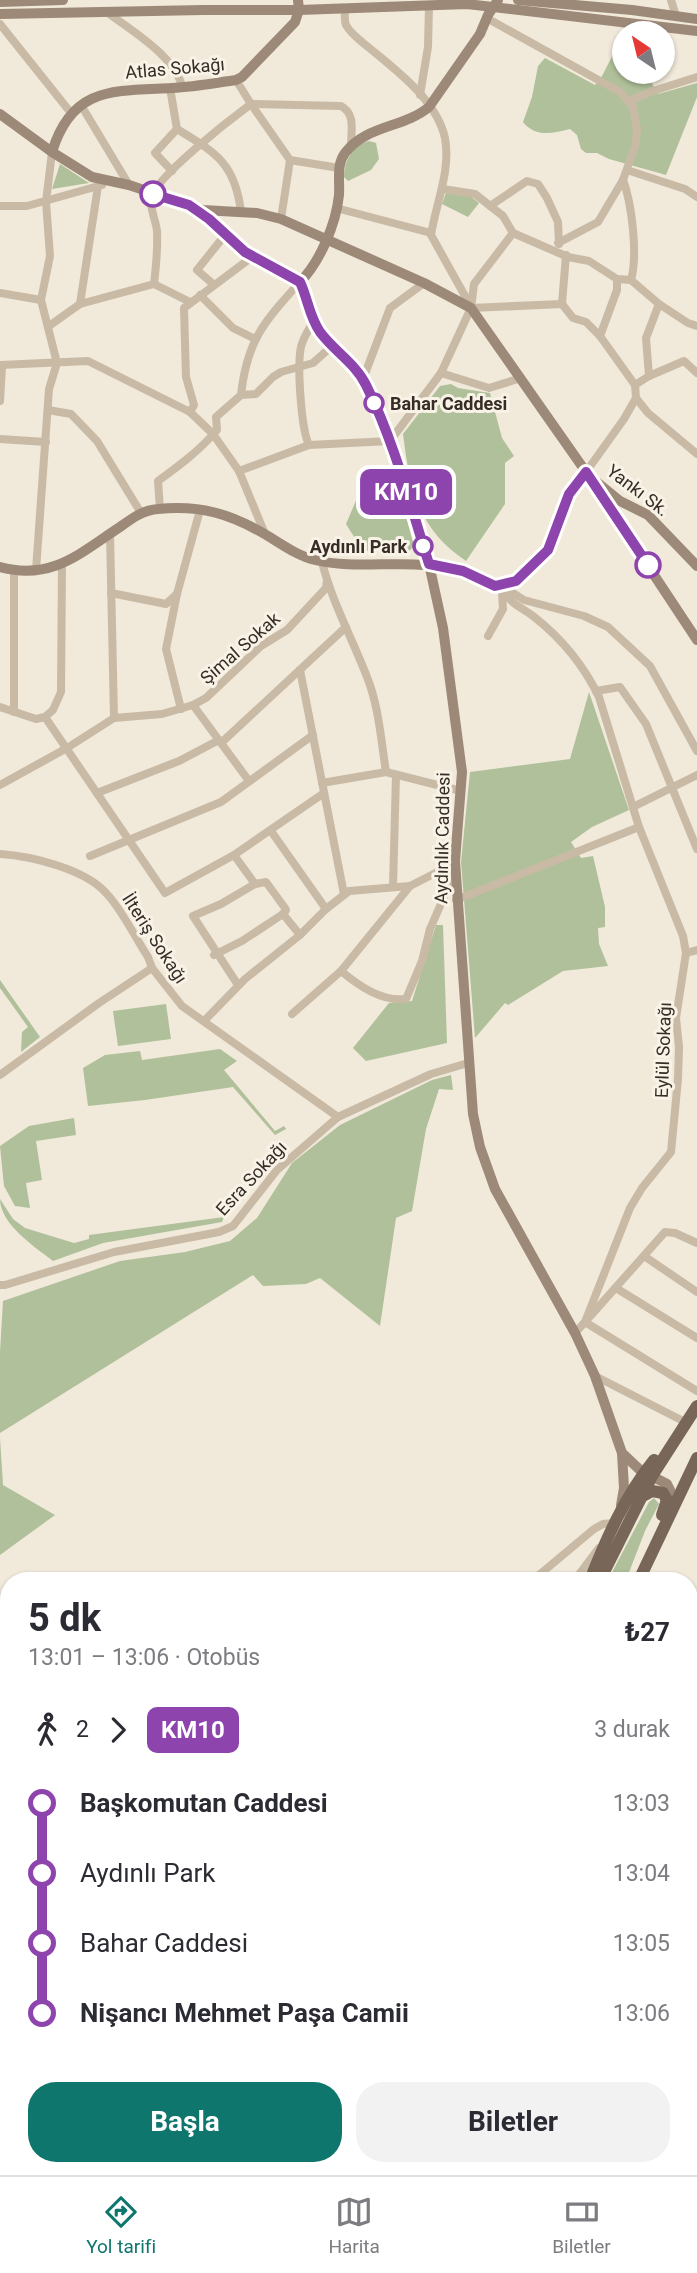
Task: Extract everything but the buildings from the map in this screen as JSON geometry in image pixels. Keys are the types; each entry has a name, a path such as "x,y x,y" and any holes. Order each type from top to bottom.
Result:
{"main road":[{"path":"593,1572 617,1518 646,1471 687,1423 697,1406"},
{"path":"642,1572 697,1458"},
{"path":"604,1572 641,1497 646,1471"},
{"path":"641,1497 656,1491 663,1493 667,1500 642,1572"}],"street":[{"path":"0,2 63,0"},
{"path":"671,0 676,16"},
{"path":"480,34 480,17 475,9 484,3"},
{"path":"480,34 488,15 484,3"},
{"path":"0,14 108,13 298,5 345,9 518,3 697,19"},
{"path":"241,396 244,370 255,339 269,317 314,264 326,238 336,208 342,156 367,134 417,116 429,107 492,21 518,3 697,31"},
{"name":"Atlas Sokağı","path":"52,152 61,127 71,113 96,97 117,91 176,88 236,80 247,74 295,22 298,5"},
{"path":"420,95 428,47 429,5"},
{"path":"345,9 345,21 352,33 420,95 442,127 446,141 443,189 431,233 471,308 586,472 697,640"},
{"path":"108,13 155,48 179,78 176,88 177,129 155,153 172,172"},
{"path":"492,21 611,86 629,101 637,129 623,180 598,222 558,243"},
{"path":"0,24 71,113"},
{"path":"629,101 653,90 697,77"},
{"path":"236,80 290,160 281,219"},
{"path":"154,285 158,244 151,201 153,194 201,144 251,104 341,106 352,118 351,146"},
{"path":"81,105 129,185"},
{"path":"0,114 85,173 203,210 281,219 424,283 471,308 562,304"},
{"path":"177,129 201,144 231,171 238,188 237,212"},
{"path":"36,570 48,389 57,363 41,300 50,256 46,202 52,152"},
{"path":"290,160 339,168"},
{"path":"627,170 685,189 697,197"},
{"path":"623,180 630,201 635,255 631,279"},
{"path":"490,206 527,181 538,184 558,222 558,243 568,257 562,304 573,318 586,322 600,336 635,385 636,398 624,419 569,494 548,550 520,578 502,586"},
{"path":"0,206 27,206 46,202 112,182"},
{"path":"80,304 98,186"},
{"path":"443,189 475,194 503,216 513,233 568,257 589,261 617,279 631,279 659,304 697,327"},
{"path":"189,205 252,257 300,282"},
{"path":"336,208 431,233"},
{"path":"225,235 221,228 222,220 237,212"},
{"path":"239,471 309,445 390,441 441,373 471,308 474,284 513,233"},
{"path":"213,284 197,270 225,235"},
{"path":"192,408 186,377 184,308 252,257"},
{"path":"600,336 617,290 617,279"},
{"name":"Aydınlık Caddesi","path":"300,282 313,322 363,379 390,441 429,564 443,628 462,772 455,867 456,900 468,1063 473,1114 480,1147 495,1189 575,1333 595,1376 622,1453 669,1487 667,1500"},
{"path":"363,379 390,308 424,283"},
{"path":"49,326 80,304 154,285 190,302"},
{"path":"0,293 41,300"},
{"path":"200,295 233,328 255,339"},
{"path":"649,376 646,338 659,304"},
{"path":"309,445 305,436 300,366 301,346 313,322"},
{"path":"160,509 158,481 194,455 217,430 216,417 241,396 256,394 273,377 313,363 332,346"},
{"path":"0,401 1,366 88,361 192,408 239,471 265,534"},
{"path":"635,385 649,376 684,362 697,373"},
{"path":"441,373 489,388 521,378"},
{"path":"636,398 648,413 697,454"},
{"path":"48,410 71,414 97,441 141,513"},
{"path":"0,439 46,443"},
{"name":"Yankı Sk.","path":"586,472 612,495 648,514 697,566"},
{"path":"0,567 36,570 62,565 141,513 160,509 228,514 306,558 322,562 429,564 463,571 492,585 502,586 524,600 584,616 608,627 650,666 697,751"},
{"path":"181,709 166,649 177,594 200,510"},
{"path":"0,785 114,718 110,533"},
{"path":"322,562 368,678 386,772"},
{"path":"0,707 36,719 45,717 52,710 61,692 62,565"},
{"path":"14,570 15,712"},
{"name":"Şimal Sokak","path":"114,718 162,714 193,705 206,698 261,646 287,629 326,588 327,580"},
{"path":"488,636 503,609 502,586"},
{"name":"Eylül Sokağı","path":"502,586 509,600 532,615 578,661 596,691 639,827 683,936 686,953 676,1018 678,1079 671,1152 629,1209 584,1322 575,1333"},
{"path":"111,593 166,604 177,594"},
{"path":"97,793 220,742 346,627"},
{"path":"300,670 344,894"},
{"path":"596,691 620,687 646,723 697,849"},
{"path":"193,705 249,781"},
{"path":"45,717 164,893 234,855 324,793"},
{"path":"90,856 222,802 313,735"},
{"path":"322,783 386,772 461,791"},
{"path":"393,887 396,775"},
{"path":"633,807 697,775"},
{"path":"456,900 639,827"},
{"path":"271,831 326,909"},
{"name":"İlteriş Sokağı","path":"0,854 18,855 78,873 106,892 148,957 152,968 183,1006 338,1117"},
{"path":"234,855 255,884"},
{"path":"204,1021 242,982 300,935 344,894 349,891 410,886 455,867"},
{"path":"341,971 354,983 377,994 395,1000 406,999 455,867"},
{"path":"215,955 242,941 286,910 266,882 255,884 221,904 193,916 215,955 242,982"},
{"path":"292,1014 341,971 410,886"},
{"path":"283,914 300,935"},
{"path":"686,953 697,950"},
{"path":"0,1075 152,968"},
{"name":"Esra Sokağı","path":"0,1284 5,1285 114,1252 219,1232 233,1226 277,1170 338,1117 431,1074 468,1063"},
{"path":"697,1243 675,1233 665,1232 584,1322 697,1391"},
{"path":"643,1256 697,1292"},
{"path":"616,1288 697,1338"},
{"path":"595,1376 687,1423"},
{"path":"543,1572 594,1529 617,1518 624,1488 622,1453"},
{"path":"581,1572 608,1537"}],"green space":[{"path":"612,56 612,84 652,84 658,94 697,83 697,97 666,175 597,153 586,153 581,149 577,135 570,129 551,133 539,132 523,122 532,97 538,66 545,58 595,85"},
{"path":"369,141 376,143 379,159 371,170 348,181 344,177 347,160 358,146"},
{"path":"60,164 89,183 52,189"},
{"path":"446,193 469,195 479,203 468,217 442,204"},
{"path":"451,384 458,388 490,393 502,438 514,456 505,463 505,504 466,561 437,535 419,506 409,473 403,434 440,386"},
{"path":"367,475 399,491 414,546 409,551 363,551 346,524"},
{"path":"589,692 629,810 592,827 571,842 581,858 593,856 605,907 605,927 598,928 599,944 608,966 563,971 508,1005 505,1003 475,1038 461,862 470,772 570,759"},
{"path":"436,925 443,925 447,1043 366,1061 353,1048 389,1003 412,1001"},
{"path":"0,980 40,1037 21,1052 22,1032 28,1027 0,988"},
{"path":"166,1004 171,1039 118,1046 113,1011"},
{"path":"220,1049 237,1061 224,1070 275,1131 284,1126 286,1129 275,1135 233,1087 88,1106 83,1068 105,1055 140,1051 142,1060"},
{"path":"451,1075 453,1090 439,1089 426,1129 412,1211 396,1218 380,1326 320,1278 306,1284 263,1286 253,1275 0,1433 3,1301 120,1261 185,1252 230,1241 257,1218 292,1163 340,1125 432,1080"},
{"path":"74,1118 76,1135 36,1141 42,1180 26,1183 30,1208 15,1206 4,1186 0,1146 29,1126"},
{"path":"0,1199 13,1219 25,1228 74,1243 89,1239 89,1235 224,1217 222,1222 103,1243 53,1261 12,1226"},
{"path":"0,1438 3,1485 55,1515 0,1555"},
{"path":"654,1498 659,1504 629,1572 612,1572 649,1502"}],"bus line":[{"name":"KM10","path":"153,194 189,205 252,257 300,282 313,322 358,372 367,387 390,441 429,564 463,571 495,586 516,581 548,550 569,494 586,472 648,565"}],"place":[{"name":"Bahar Caddesi","path":"374,403"},
{"name":"Aydınlı Park","path":"423,546"}]}
